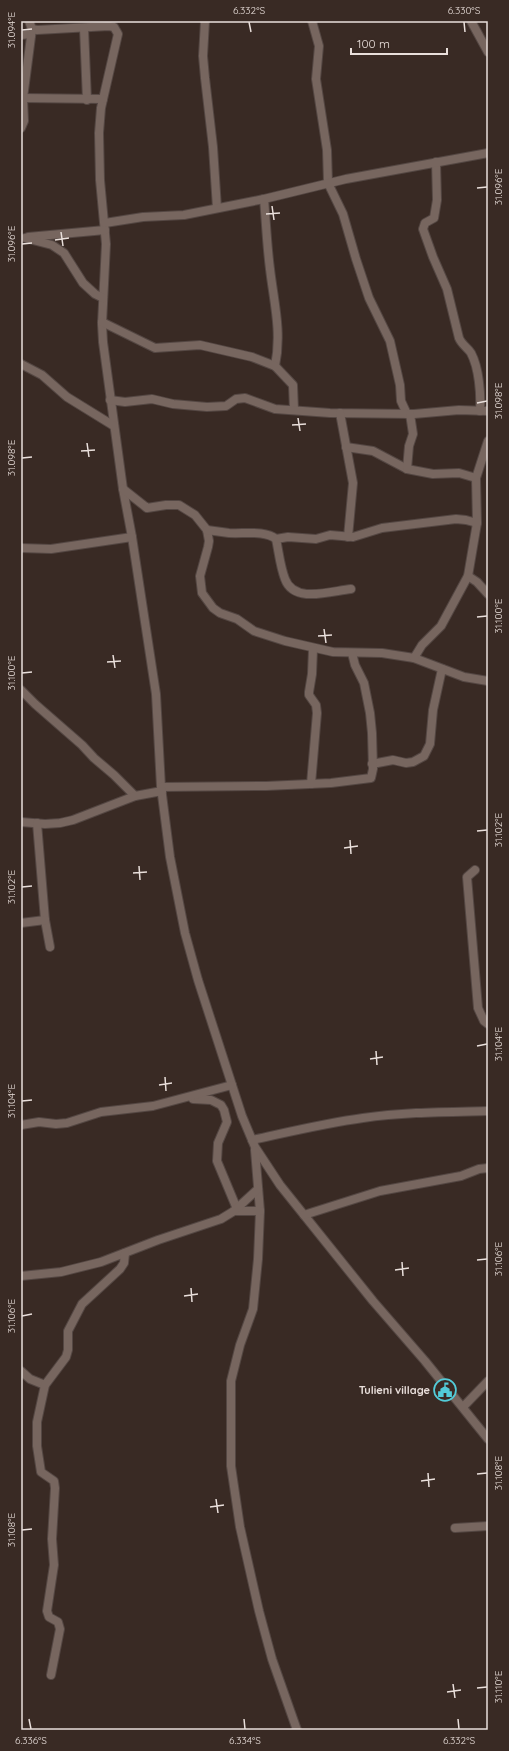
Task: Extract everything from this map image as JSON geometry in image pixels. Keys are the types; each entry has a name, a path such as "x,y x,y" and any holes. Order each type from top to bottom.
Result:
{"street":[{"path":"118,21 116,46 103,99 100,141 100,180 105,226 102,322 103,342 123,489 157,697 162,789 170,857 185,932 198,980 232,1085 254,1144 280,1185 488,1439"},
{"path":"204,21 204,71 213,147 217,208"},
{"path":"312,21 319,46 316,79 327,150 328,183 343,214 356,259 370,298 390,341 400,385 401,401 409,414 413,434 409,450 407,469"},
{"path":"471,21 488,52"},
{"path":"21,35 31,28 50,30 109,26 114,27 117,30"},
{"path":"21,128 24,118 23,98 31,28"},
{"path":"84,28 87,100"},
{"path":"23,98 103,99"},
{"path":"23,238 105,226 143,217 184,215 264,199 328,183 488,153"},
{"path":"110,400 125,402 152,399 190,406 226,406 236,399 245,398 266,407 340,413 409,414 459,410 485,411 479,389 474,360 470,352 462,344 459,338 447,289 433,258 424,229 425,223 434,218 436,209 436,162"},
{"path":"264,199 270,269 278,322 278,349 275,366"},
{"path":"23,238 52,245 64,253 83,283 95,294 103,298"},
{"path":"102,322 155,348 200,345 252,357 275,366 293,384 294,410"},
{"path":"21,364 42,375 67,397 114,426"},
{"path":"340,413 353,483 348,537"},
{"path":"414,658 422,645 441,626 468,576 477,523 476,478 488,441"},
{"path":"346,447 373,451 407,469 433,474 459,473 476,478"},
{"path":"123,489 147,508 166,505 184,506 195,515 207,530 208,547 200,582 202,593 212,608 237,619 254,631 313,649 333,652 382,653 414,658 469,679 488,681"},
{"path":"276,539 288,537 316,539 330,535 348,537 382,528 449,520 466,520 477,523"},
{"path":"207,530 229,533 271,535 276,539 285,580 292,590 304,594 351,589"},
{"path":"21,548 63,548 132,537"},
{"path":"468,576 477,582 488,594"},
{"path":"311,784 317,714 316,705 308,692 312,674 313,649"},
{"path":"21,822 60,823 73,820 135,796 162,789 311,784 369,779 372,776 372,733 365,687 355,665 352,653"},
{"path":"372,764 393,760 410,763 424,756 430,744 433,710 442,669"},
{"path":"21,690 35,704 78,740 135,796"},
{"path":"37,823 45,920 50,947"},
{"path":"474,870 467,877 472,926 472,952 478,1008 484,1021 488,1024"},
{"path":"21,924 45,920"},
{"path":"21,1125 39,1122 56,1124 67,1123 112,1109 143,1108 189,1098 232,1085"},
{"path":"189,1098 194,1100 211,1100 221,1105 224,1110 227,1122 218,1143 217,1161 236,1210"},
{"path":"254,1144 320,1125 364,1118 412,1113 488,1111"},
{"path":"254,1144 260,1211 258,1260 253,1309 240,1345 231,1382 231,1466 240,1527 259,1611 272,1659 284,1689 297,1730"},
{"path":"304,1215 380,1190 461,1176 479,1169 488,1168"},
{"path":"21,1276 61,1272 81,1268 221,1219 236,1210 258,1189"},
{"path":"236,1210 260,1211"},
{"path":"51,1675 60,1629 58,1622 49,1617 47,1611 54,1565 52,1539 55,1488 54,1481 41,1472 38,1456 37,1422 45,1385 66,1357 68,1350 68,1331 76,1313 89,1296 120,1269 124,1263 125,1253"},
{"path":"21,1370 30,1379 45,1385"},
{"path":"463,1407 488,1381"},
{"path":"455,1528 488,1526"}],"place":[{"name":"Tulieni village","path":"445,1390"}]}
